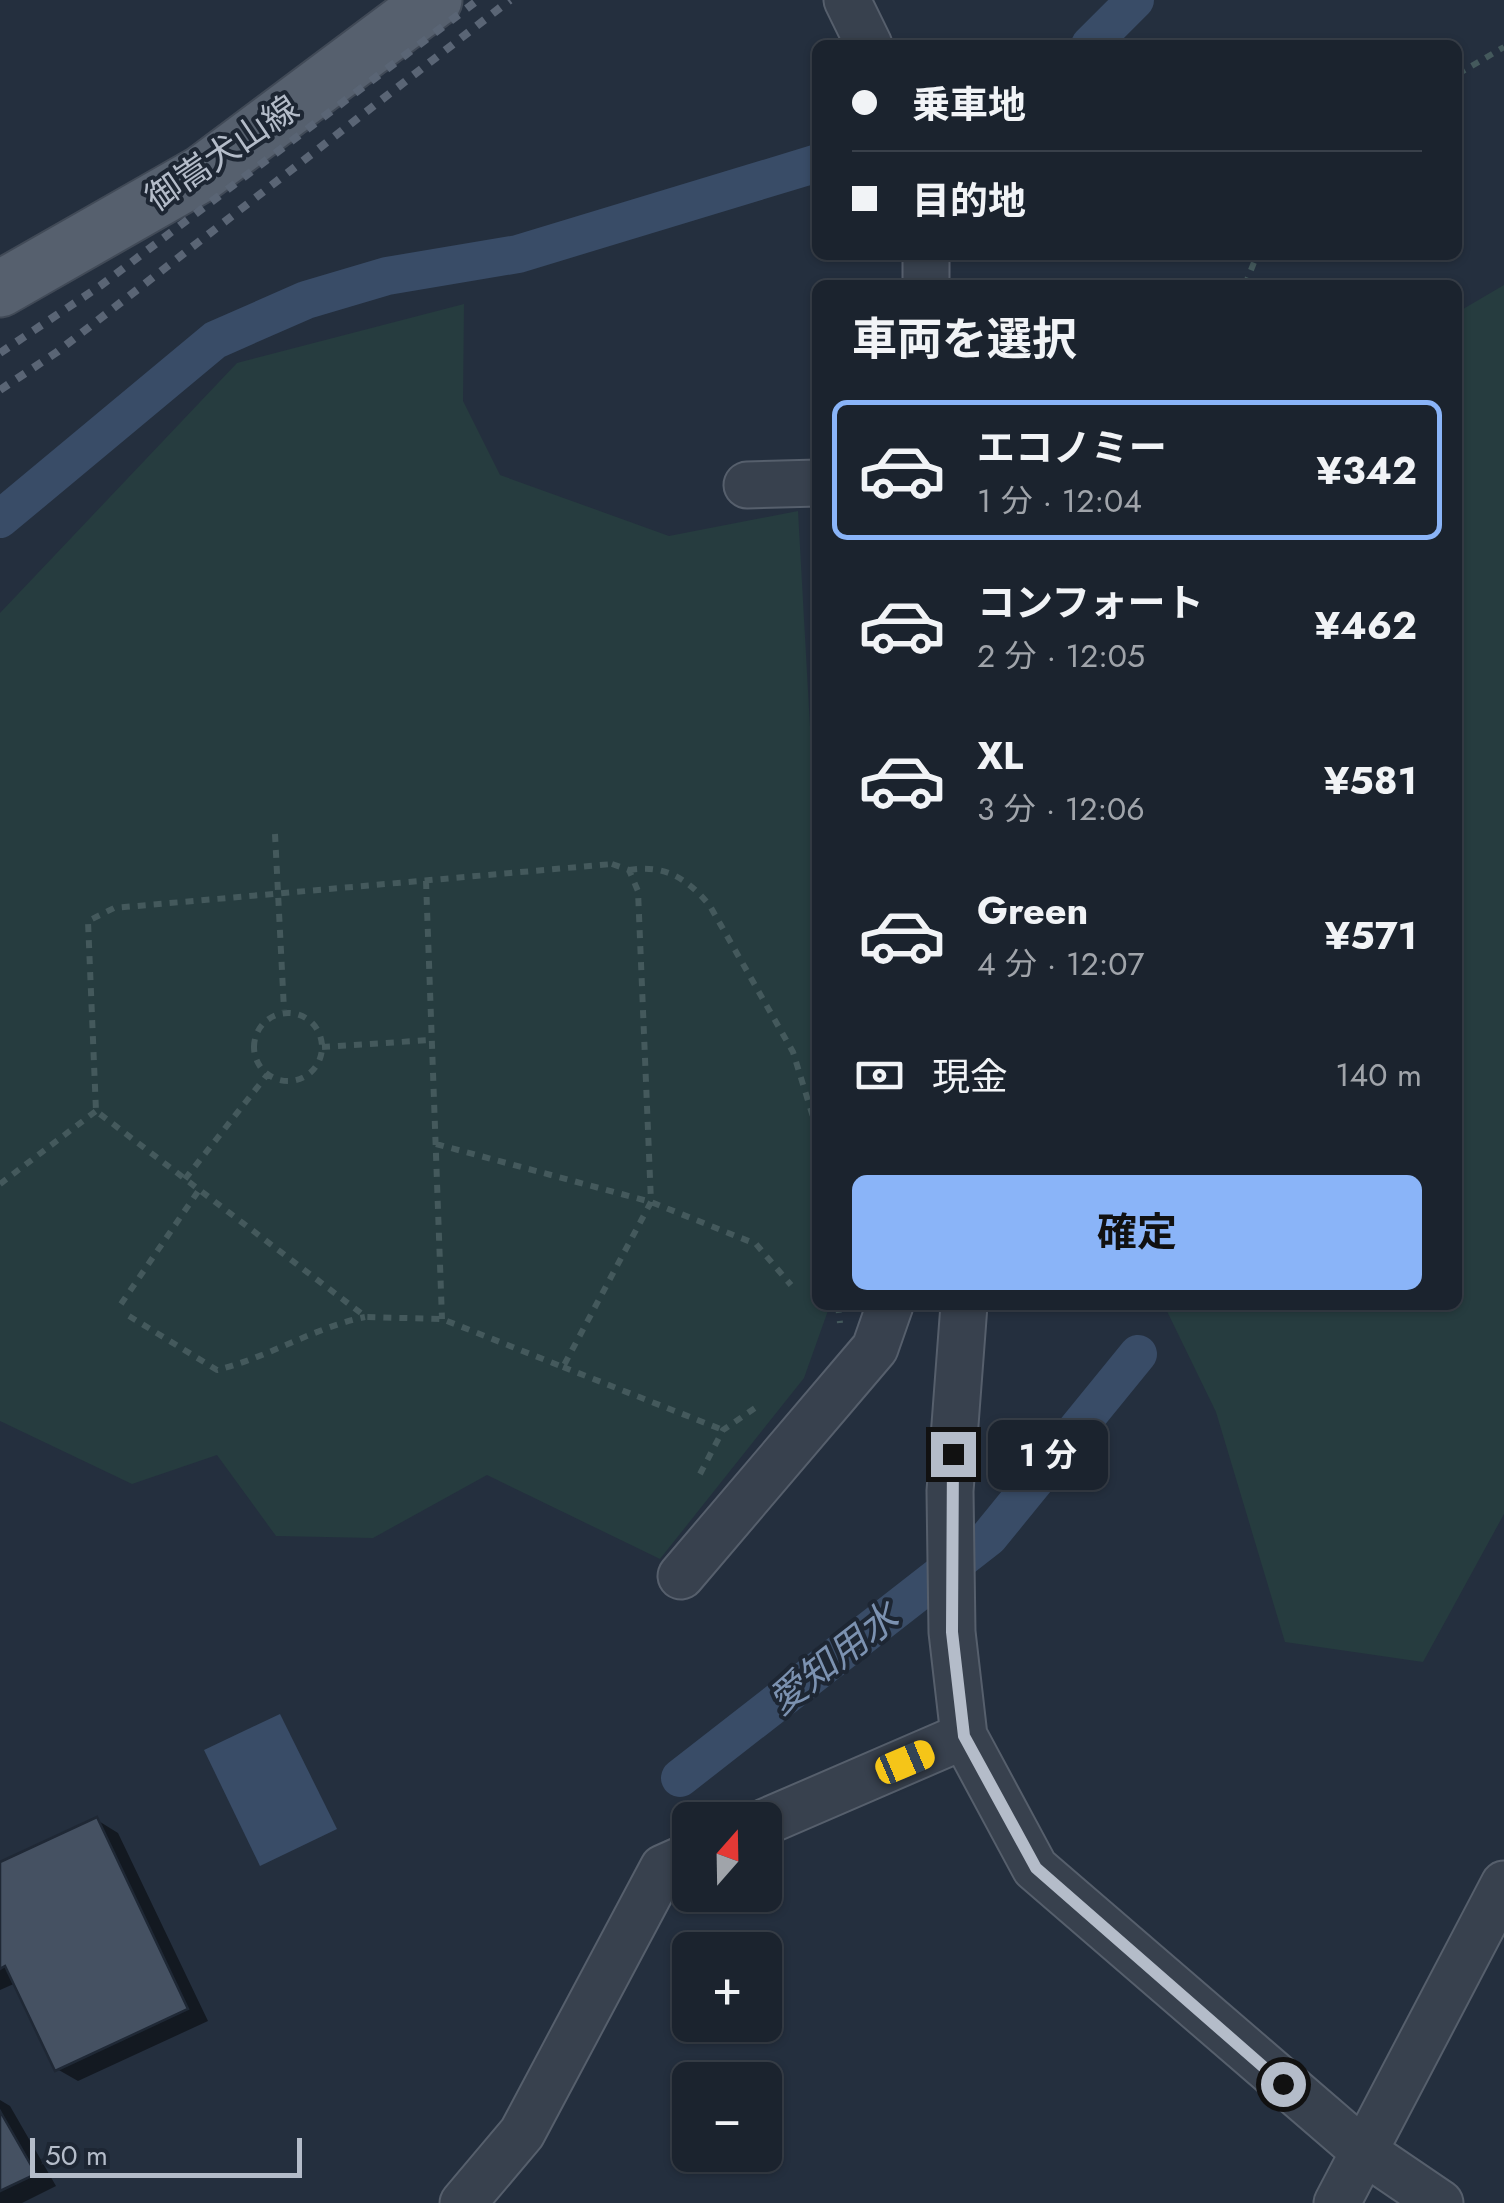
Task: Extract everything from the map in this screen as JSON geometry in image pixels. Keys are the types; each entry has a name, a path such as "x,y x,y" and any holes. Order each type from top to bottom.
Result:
{"main road":[{"name":"御嵩犬山線","path":"0,290 204,173 434,0"}],"street":[{"path":"847,0 866,40"},
{"path":"747,485 812,483"},
{"path":"681,1576 875,1348 888,1310"},
{"path":"964,1310 950,1491 952,1632 964,1736 1036,1868 1362,2150 1440,2203"},
{"path":"782,1815 964,1736"},
{"path":"464,2203 522,2133 663,1868 672,1864"},
{"path":"1337,2203 1504,1884"}],"path":[{"path":"1462,72 1504,47"},
{"path":"275,834 284,1010"},
{"path":"366,1317 96,1111 88,922 114,908 612,864 628,870 672,872 693,885 710,906 793,1052 812,1114"},
{"path":"563,1367 651,1202 638,891 636,879 628,870"},
{"path":"426,881 442,1319"},
{"path":"284,1010 304,1016 316,1030 322,1047 318,1066 306,1078 288,1083 267,1075 254,1047 258,1030 268,1017 284,1010"},
{"path":"322,1047 432,1040"},
{"path":"184,1179 267,1075"},
{"path":"0,1184 96,1111"},
{"path":"436,1144 651,1202 756,1244 792,1286"},
{"path":"120,1304 198,1190"},
{"path":"129,1316 217,1370 252,1361 335,1324 366,1317 442,1319 723,1430"},
{"path":"700,1474 723,1430 758,1406"}],"green space":[{"path":"1504,285 1504,1514 1423,1662 1285,1642 1216,1412 1166,1310 1462,1310 1462,310"},
{"path":"464,304 463,401 500,475 669,536 798,511 812,762 812,1310 828,1310 804,1378 660,1559 487,1475 373,1538 276,1536 217,1455 132,1484 0,1421 0,613 237,363"}],"water":[{"path":"280,1714 337,1829 260,1866 204,1750"}],"building":[{"path":"97,1817 188,2009 55,2071 5,1966 0,1969 0,1862"},
{"path":"0,2111 36,2174 0,2191"}],"waterway":[{"path":"1095,40 1135,0"},
{"path":"0,519 215,340 306,300 387,276 518,254 812,165"},
{"name":"愛知用水","path":"680,1778 989,1537 1138,1354"}],"railway":[{"path":"0,353 100,286 478,0"},
{"path":"0,390 57,352 510,0"}],"route":[{"path":"953,1454 952,1632 964,1736 1036,1868 1283,2084"}]}
